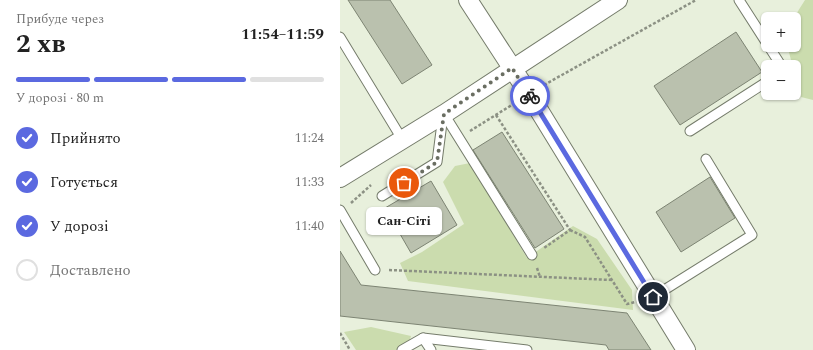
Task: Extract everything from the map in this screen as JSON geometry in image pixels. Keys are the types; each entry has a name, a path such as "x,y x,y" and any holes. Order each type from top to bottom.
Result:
{"street":[{"path":"468,0 529,94 686,350"},
{"path":"340,178 444,114 512,68 618,0"}],"lane":[{"path":"738,0 777,60"},
{"path":"340,37 402,139"},
{"path":"690,131 761,85"},
{"path":"382,196 437,162 444,114"},
{"path":"444,114 532,255"},
{"path":"653,297 752,235 706,159"},
{"path":"340,210 375,270"},
{"path":"402,350 423,338 527,350"},
{"path":"423,338 431,350"}],"path":[{"path":"529,94 696,0"},
{"path":"496,115 570,230 584,237 627,304 653,297"},
{"path":"532,255 570,230"},
{"path":"375,270 612,280"},
{"path":"340,333 350,350"}],"green space":[{"path":"805,0 813,0 813,100 801,97 801,60 791,60 789,52 801,52 801,12 797,12"},
{"path":"470,163 527,258 573,226 597,239 632,290 633,310 408,281 400,263 422,252 464,224 443,182 455,166"},
{"path":"371,327 411,336 409,343 396,350 356,350 344,332"}],"building":[{"path":"348,0 390,0 432,65 402,84"},
{"path":"736,32 761,70 761,73 680,125 654,86"},
{"path":"502,132 564,229 535,248 473,150"},
{"path":"710,177 735,218 681,252 656,212"},
{"path":"431,181 457,225 411,253 385,208"},
{"path":"340,251 361,285 627,313 651,350 609,350 606,345 340,316"}],"way so far":[{"path":"404,183 437,162 444,114 512,68 530,96"}],"place":[{"name":"Сан-Сіті","path":"404,183"}],"route":[{"path":"530,96 653,297"}]}
